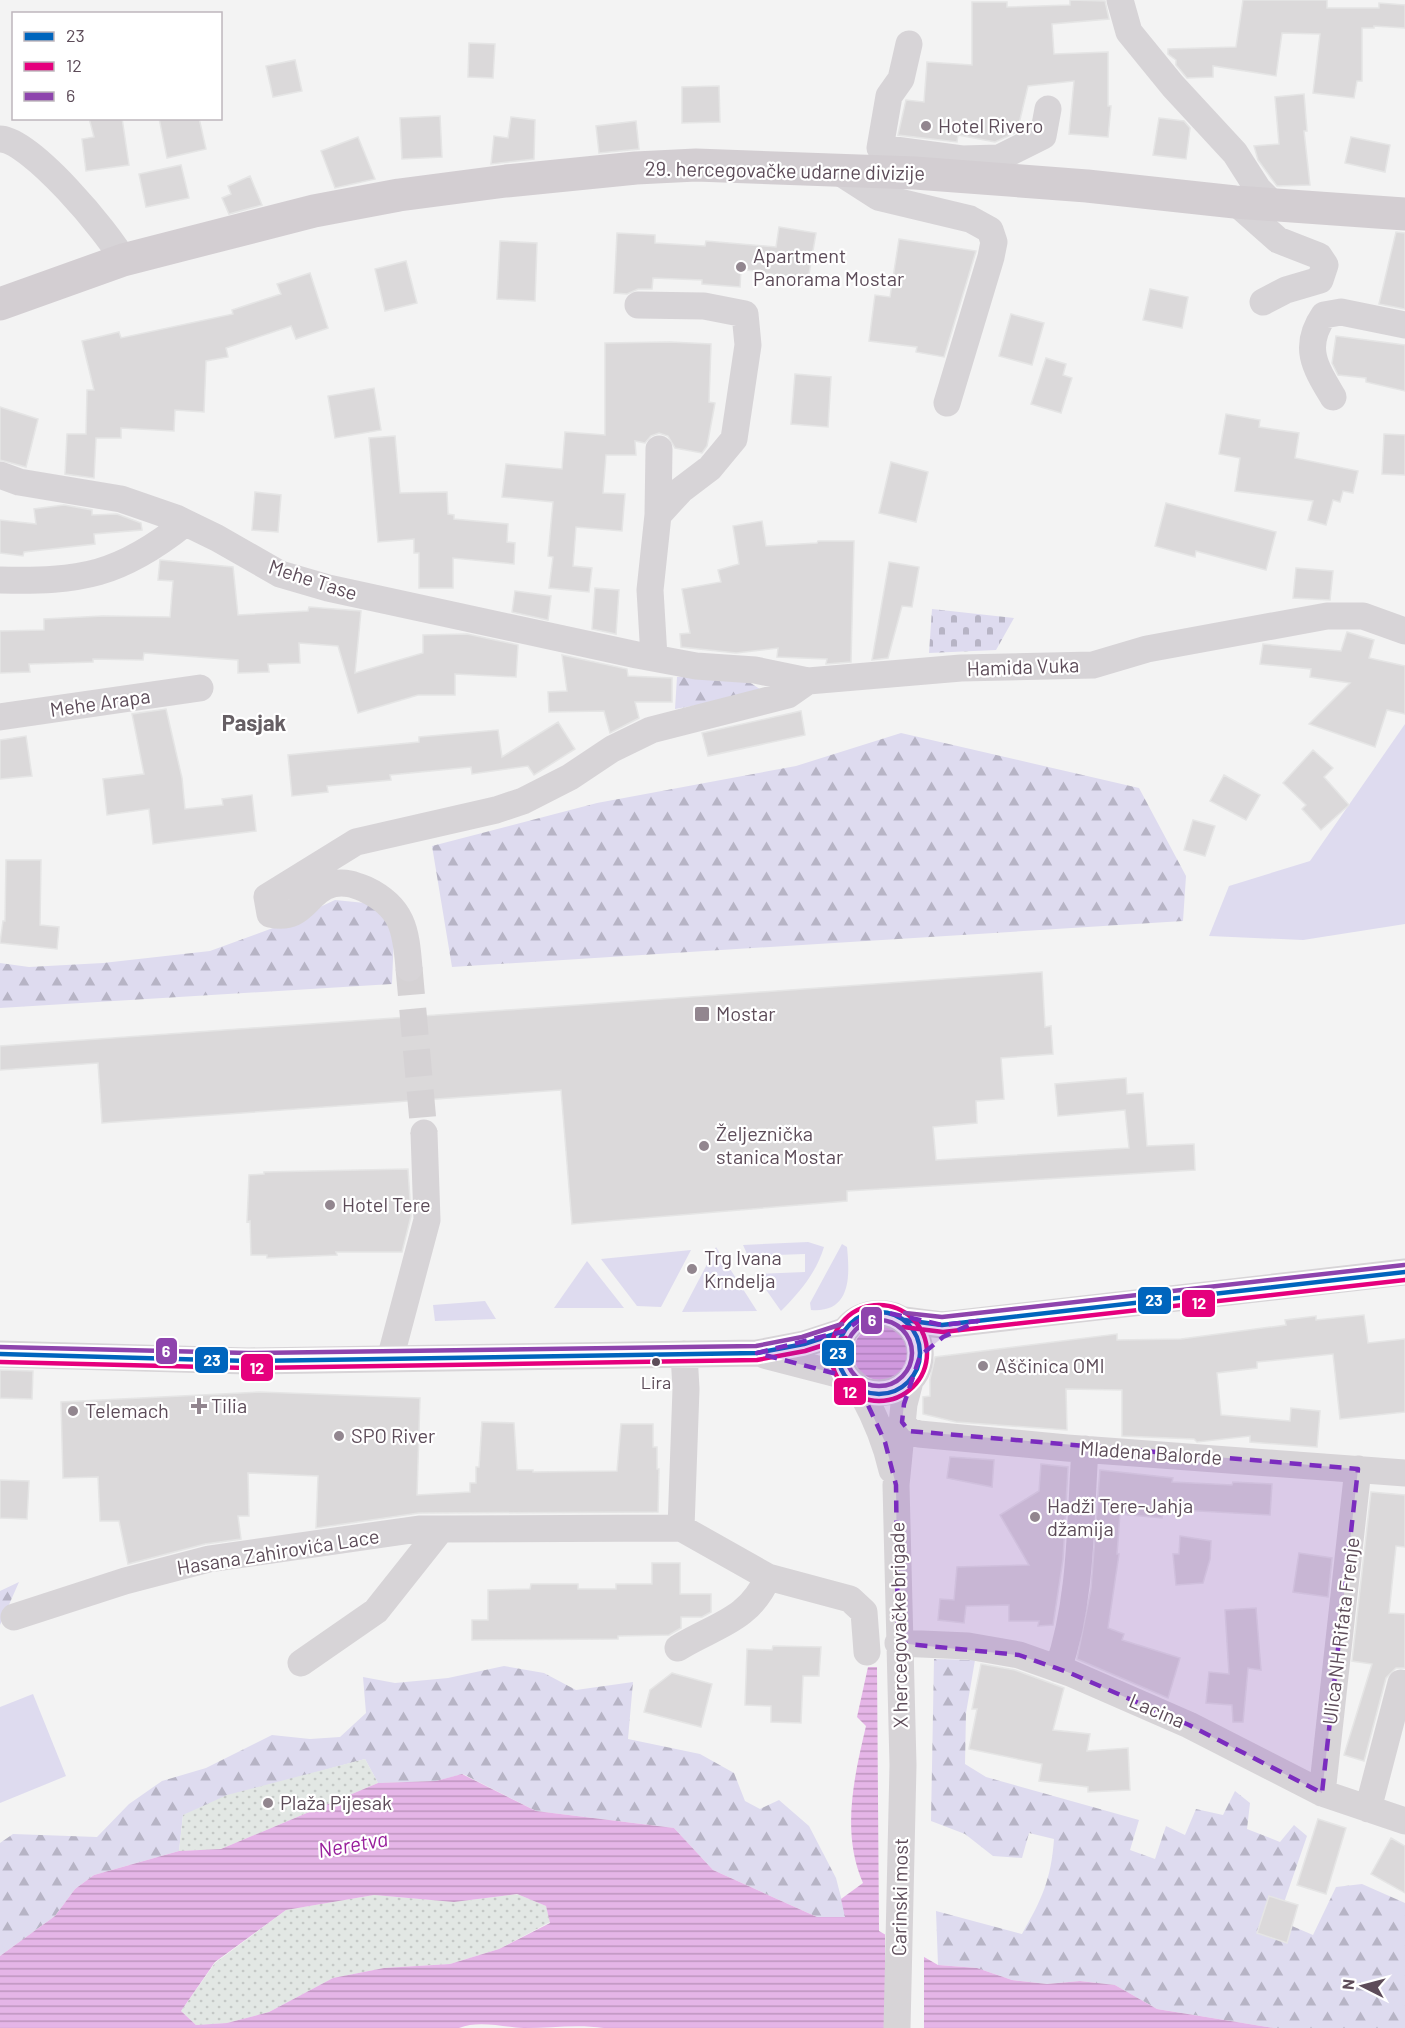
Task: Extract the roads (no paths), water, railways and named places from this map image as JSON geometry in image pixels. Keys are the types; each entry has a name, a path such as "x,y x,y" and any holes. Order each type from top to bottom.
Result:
{"main road":[{"name":"29. hercegovačke udarne divizije","path":"0,304 123,260 314,211 506,181 636,168 696,165 836,170 997,168 1234,202 1405,214"}],"street":[{"path":"1120,0 1129,32 1173,86 1222,138 1257,189 1274,205"},
{"path":"909,44 901,79 889,96 880,148 962,159 997,168 1042,136 1048,109"},
{"path":"0,139 17,144 50,171 114,244 123,260"},
{"path":"836,170 878,197 970,219 990,230 994,242 992,256 947,403"},
{"path":"1234,202 1278,240 1318,256 1325,265 1320,280 1287,290 1263,302"},
{"path":"638,305 704,306 745,314 748,345 734,439 710,468 681,490 658,515"},
{"path":"1333,397 1314,364 1313,356 1314,330 1324,315 1341,312 1405,325"},
{"path":"645,656 658,515 659,449"},
{"name":"Mehe Tase","path":"0,475 19,482 122,499 176,518 184,524 217,538 280,574 328,588 645,656"},
{"path":"0,580 70,579 105,573 153,549 184,524"},
{"name":"Hamida Vuka","path":"645,656 696,666 755,670 808,681 961,668 1093,665 1147,649 1327,616 1363,616 1405,631"},
{"path":"409,968 407,940 399,916 387,901 351,883 334,884 321,890 294,915 283,917 270,914 267,897 356,842 496,810 523,801 570,777 612,749 651,730 788,695 808,681"},
{"name":"Mehe Arapa","path":"0,717 200,688"},
{"path":"390,1359 427,1220 424,1133"},
{"path":"0,1354 248,1361 757,1353 804,1344 844,1331 860,1317 870,1313 889,1313 904,1320 942,1325 1405,1272"},
{"path":"757,1353 837,1374 873,1394 887,1394 900,1389 910,1381 917,1369 920,1356 919,1342 914,1330 904,1320"},
{"path":"920,1356 944,1337 978,1321"},
{"path":"844,1331 839,1344 838,1358 842,1371 855,1386"},
{"path":"681,1528 686,1389 684,1354"},
{"name":"X hercegovačke brigade","path":"903,1765 898,1643 896,1485 902,1422 910,1381"},
{"name":"X hercegovačke brigade","path":"855,1386 885,1442 896,1485"},
{"name":"Mladena Balorde","path":"902,1422 909,1431 919,1434 1405,1473"},
{"path":"1058,1669 1069,1638 1075,1606 1085,1449"},
{"name":"Ulica NH Rifata Frenje","path":"1322,1793 1358,1469"},
{"name":"Hasana Zahirovića Lace","path":"14,1617 125,1581 209,1559 419,1529 681,1528 768,1577 850,1599 864,1612 867,1652"},
{"path":"301,1663 376,1611 441,1529"},
{"path":"678,1648 743,1614 760,1596 768,1577"},
{"name":"Lacina","path":"898,1643 968,1646 1019,1655 1058,1669 1189,1725 1322,1793 1405,1821"},
{"path":"1368,1809 1401,1683"},
{"name":"Carinski most","path":"897,2028 903,1765"}],"water":[{"path":"880,1326 890,1328 899,1334 905,1343 907,1353 905,1363 899,1372 890,1378 880,1380 870,1378 861,1372 855,1363 853,1353 855,1343 861,1334 870,1328"},
{"name":"Neretva","path":"868,1667 877,1667 879,1931 938,1965 977,1968 1012,1980 1047,1984 1080,1981 1115,1985 1157,2009 1274,2028 604,2028 574,2026 524,2028 475,2024 459,2028 0,2028 0,1956 55,1916 75,1889 94,1875 179,1851 221,1849 378,1783 436,1781 462,1774 536,1811 674,1828 713,1870 817,1917 845,1917 841,1899 863,1883 852,1845 851,1825 857,1765 866,1726 857,1717","holes":["517,1894 546,1906 550,1923 499,1949 450,1964 384,1968 333,1978 269,2012 227,2023 196,2025 181,2011 215,1962 286,1910 374,1895 454,1902"]}],"tunnel":[{"path":"409,968 424,1133"}],"place":[{"name":"Hotel Rivero","path":"926,126"},
{"name":"Apartment Panorama Mostar","path":"741,267"},
{"name":"Mostar","path":"702,1014"},
{"name":"Željeznička stanica Mostar","path":"704,1146"},
{"name":"Hotel Tere","path":"330,1205"},
{"name":"Trg Ivana Krndelja","path":"692,1269"},
{"name":"Lira","path":"656,1362"},
{"name":"Aščinica OMI","path":"983,1366"},
{"name":"Tilia","path":"199,1406"},
{"name":"Telemach","path":"73,1411"},
{"name":"SPO River","path":"339,1436"},
{"name":"Hadži Tere-Jahja džamija","path":"1035,1517"},
{"name":"Plaža Pijesak","path":"268,1803"}],"district":[{"name":"Pasjak","path":"254,723"}]}
